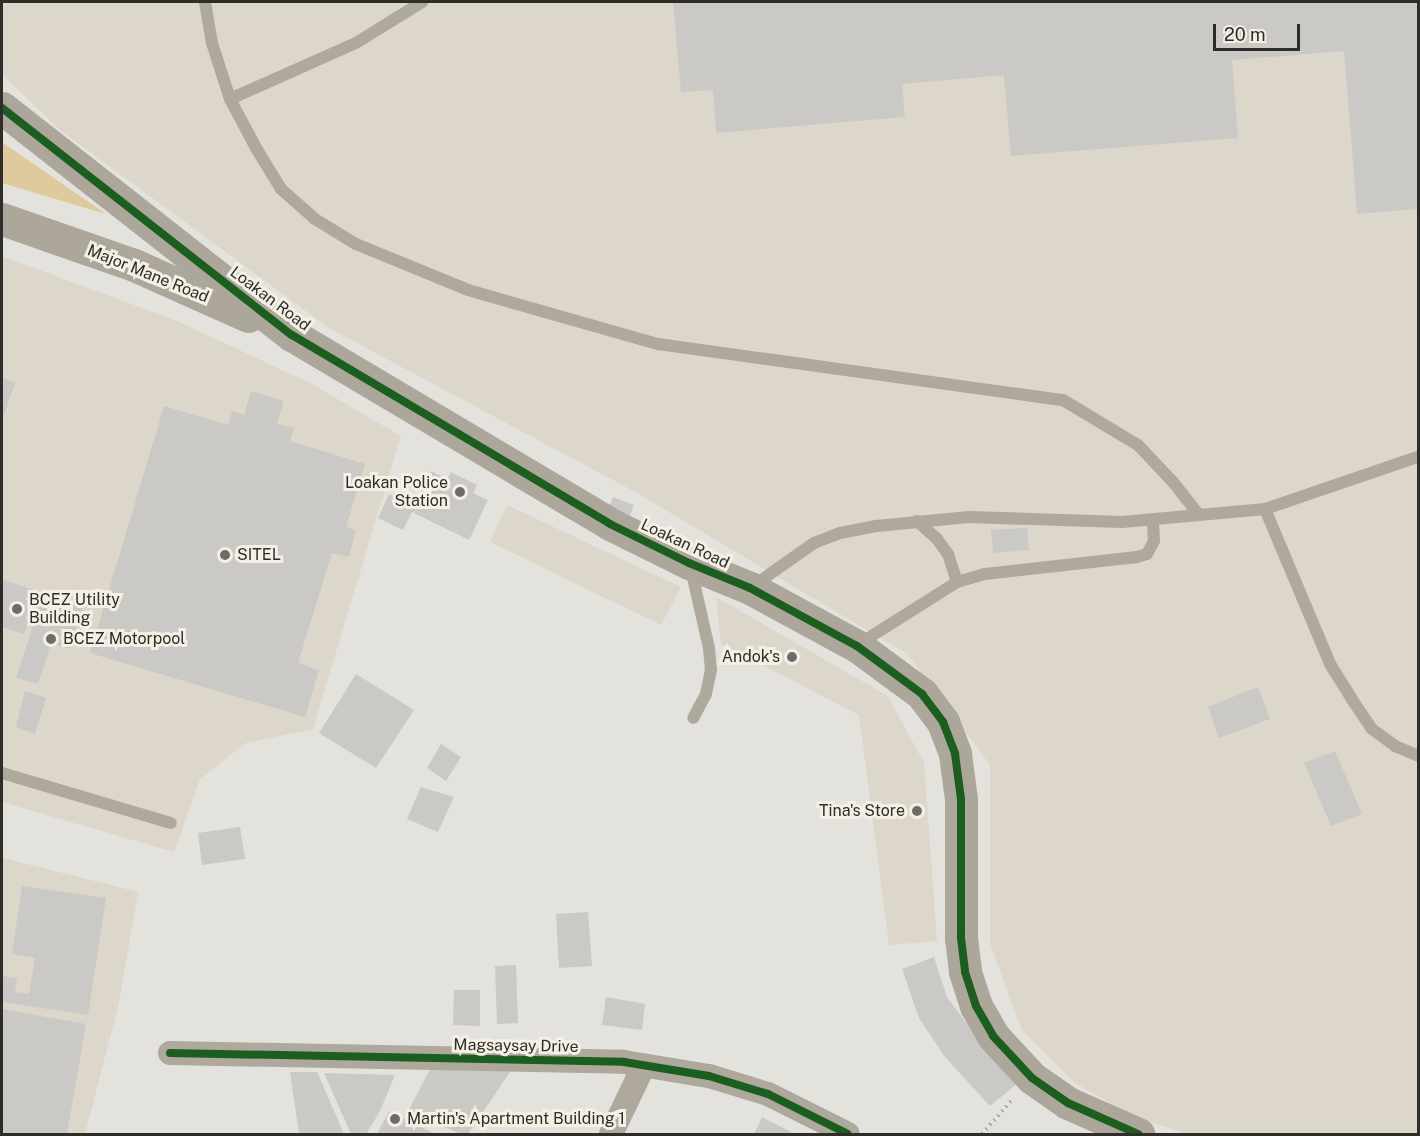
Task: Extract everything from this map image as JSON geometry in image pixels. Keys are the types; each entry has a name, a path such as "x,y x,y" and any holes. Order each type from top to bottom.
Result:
{"main road":[{"name":"Loakan Road","path":"2,108 292,335 610,524 690,563 750,588 857,646 922,694 943,722 955,754 961,799 961,938 965,972 976,1006 993,1036 1032,1078 1068,1103 1138,1134"},
{"name":"Major Mane Road","path":"2,219 134,265 292,335"}],"street":[{"name":"Magsaysay Drive","path":"170,1053 569,1059 644,1065 709,1076 768,1094 848,1134"},
{"path":"611,1134 644,1065"}],"lane":[{"path":"206,2 212,43 230,99 281,189 315,219 356,244 468,290 658,344 1063,400 1138,445 1173,482 1199,515"},
{"path":"230,99 356,43 422,2"},
{"path":"750,588 814,543 840,533 917,521 969,517 1122,522 1153,521 1264,509 1419,457"},
{"path":"1264,509 1330,664 1351,698 1372,729 1395,746 1419,756"},
{"path":"917,521 943,546 957,582"},
{"path":"857,646 957,582 985,574 1137,557 1152,549 1153,521"},
{"path":"690,563 710,648 711,670 706,694 693,718"},
{"path":"2,772 171,823"}],"path":[{"path":"982,1134 1032,1078"}],"shaded area":[{"path":"2,2 1418,2 1418,1134 1188,1134 1134,1117 1075,1083 1021,1029 990,943 990,765 907,654 637,493 329,328 60,130 2,74"},
{"path":"2,142 106,214 2,183"},
{"name":"SITEL","path":"2,256 177,321 310,383 401,436 313,729 246,743 200,779 174,852 2,802"},
{"path":"507,505 681,587 661,625 490,542"},
{"path":"716,597 888,696 924,763 937,941 889,945 859,715 721,644"},
{"path":"2,858 138,892 119,1003 85,1134 2,1134"}],"building":[{"path":"673,2 1418,2 1418,209 1357,214 1344,51 1232,60 1238,138 1011,156 1004,75 902,84 905,117 716,133 713,90 681,92"},
{"path":"2,377 15,383 2,421"},
{"name":"SITEL","path":"251,391 284,401 277,424 294,428 290,441 365,464 346,527 356,530 349,557 332,553 298,663 319,670 305,717 90,653 164,406 228,425 232,411 244,415"},
{"path":"431,471 447,479 451,472 477,485 473,493 488,500 469,540 412,512 403,530 378,518 389,494 414,506"},
{"path":"613,497 634,505 629,518 608,510"},
{"path":"1027,528 1029,550 993,553 991,530"},
{"name":"BCEZ Utility Building","path":"2,579 39,592 24,634 2,627"},
{"name":"BCEZ Motorpool","path":"43,594 83,607 70,649 51,643 38,684 16,678"},
{"path":"356,674 414,710 376,768 319,733"},
{"path":"1258,687 1270,719 1219,738 1208,707"},
{"path":"25,691 46,698 35,734 16,727"},
{"path":"441,744 461,757 446,781 427,768"},
{"path":"1335,751 1362,814 1331,826 1304,763"},
{"path":"421,787 454,797 438,832 407,819"},
{"path":"240,827 245,859 202,865 198,833"},
{"path":"22,886 106,898 88,1015 2,1002 2,976 17,978 15,992 29,994 35,958 12,954"},
{"path":"588,912 592,966 559,968 556,914"},
{"path":"934,957 947,997 976,1036 1018,1083 990,1106 945,1057 919,1018 902,969"},
{"path":"516,965 518,1023 497,1024 495,966"},
{"path":"454,990 480,990 480,1026 453,1025"},
{"path":"606,997 645,1004 642,1030 602,1025"},
{"path":"2,1009 86,1024 67,1134 2,1134"},
{"path":"432,1065 512,1069 468,1134 461,1134 408,1112"},
{"path":"290,1072 317,1072 344,1134 299,1134"},
{"path":"324,1073 395,1075 380,1111 367,1133 351,1134"},
{"name":"Martin's Apartment Building 1","path":"389,1111 435,1134 377,1134"},
{"path":"762,1117 791,1132 790,1134 754,1134"}],"cycle path":[{"path":"2,108 292,335 610,524 689,563 750,588 857,646 922,694 943,722 955,754 961,799 961,938 965,972 976,1006 993,1036 1032,1078 1068,1103 1138,1134"},
{"path":"170,1053 624,1062 709,1076 768,1094 848,1134"}],"place":[{"name":"Loakan Police Station","path":"460,492"},
{"name":"SITEL","path":"225,555"},
{"name":"BCEZ Utility Building","path":"17,609"},
{"name":"BCEZ Motorpool","path":"51,639"},
{"name":"Andok's","path":"792,657"},
{"name":"Tina's Store","path":"917,811"},
{"name":"Martin's Apartment Building 1","path":"395,1119"}]}
